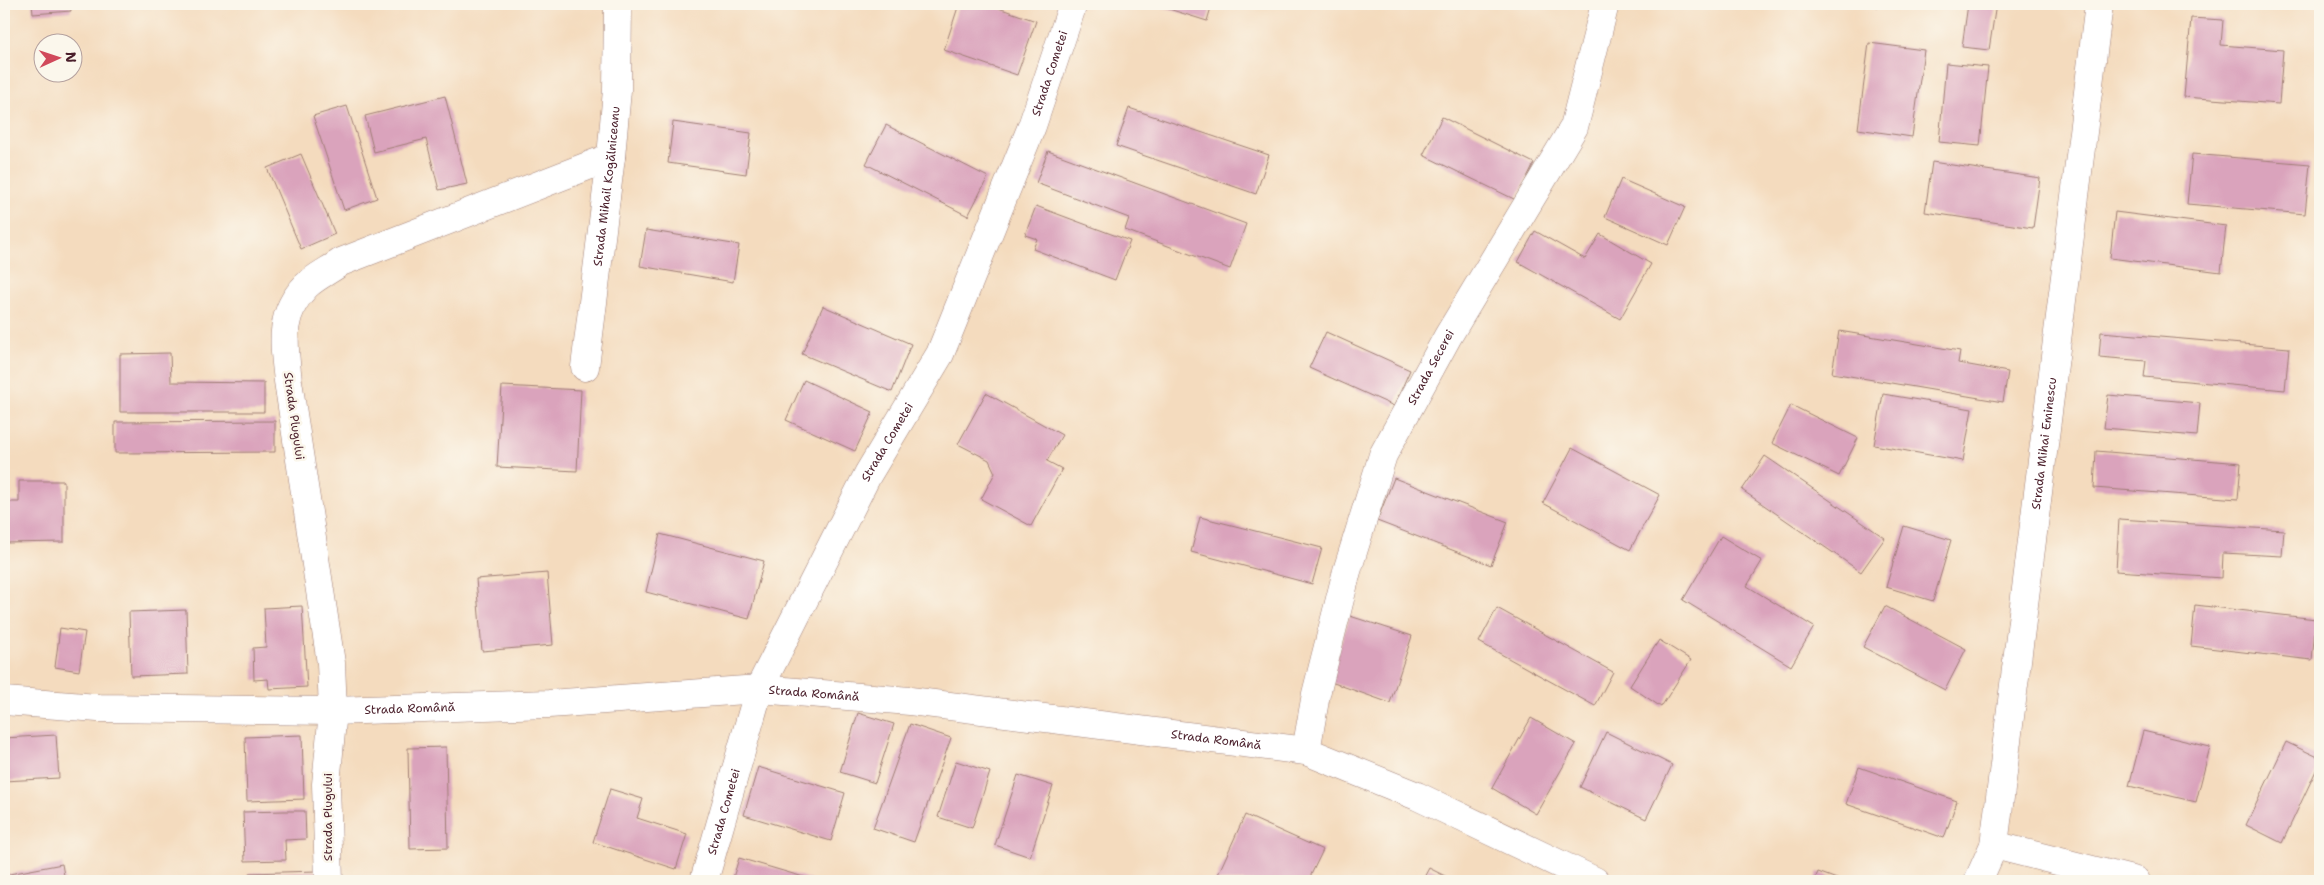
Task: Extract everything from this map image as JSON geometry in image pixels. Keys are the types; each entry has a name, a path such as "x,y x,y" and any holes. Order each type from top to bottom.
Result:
{"street":[{"name":"Strada Mihail Kogălniceanu","path":"585,367 611,157 617,90 618,4"},
{"name":"Strada Cometei","path":"704,881 759,689 868,474 940,354 1032,126 1073,4"},
{"name":"Strada Secerei","path":"1306,751 1316,694 1347,571 1383,455 1448,336 1574,127 1605,4"},
{"name":"Strada Mihai Eminescu","path":"1978,881 1994,844 2100,4"},
{"name":"Strada Plugului","path":"329,881 326,784 333,712 330,663 288,381 284,343 288,310 306,285 341,262 611,157"},
{"name":"Strada Română","path":"4,702 98,708 333,712 549,704 759,689 910,701 1306,751 1417,796 1595,881"},
{"path":"1994,844 2136,881"}],"building":[{"path":"32,4 70,4 71,11 33,14"},
{"path":"959,4 987,4 1036,21 1017,75 944,50"},
{"path":"1153,4 1212,4 1207,21"},
{"path":"1858,4 1879,4 1879,7"},
{"path":"1968,4 1996,4 1989,50 1962,47"},
{"path":"2191,18 2223,20 2221,45 2283,50 2279,104 2184,97"},
{"path":"1869,43 1924,50 1912,137 1858,129"},
{"path":"1946,63 1988,67 1980,146 1939,142"},
{"path":"445,96 467,184 439,190 426,139 374,152 365,116"},
{"path":"347,106 377,198 344,210 313,116"},
{"path":"1129,108 1269,155 1256,194 1116,146"},
{"path":"1442,117 1534,163 1516,200 1423,155"},
{"path":"673,122 751,133 746,174 668,163"},
{"path":"886,125 988,177 968,216 866,164"},
{"path":"1048,151 1246,224 1230,269 1125,230 1129,218 1036,183"},
{"path":"301,154 335,234 301,249 267,168"},
{"path":"2192,154 2310,164 2305,214 2187,204"},
{"path":"1932,162 2040,178 2033,228 1925,212"},
{"path":"1621,179 1685,207 1668,245 1605,217"},
{"path":"1036,206 1130,241 1115,280 1033,249 1037,239 1025,235"},
{"path":"2115,212 2226,226 2221,272 2110,258"},
{"path":"646,230 739,245 733,282 640,266"},
{"path":"1535,231 1585,259 1600,234 1651,264 1620,319 1518,262"},
{"path":"823,306 911,344 892,392 802,354"},
{"path":"1839,331 1960,351 1958,363 2008,372 2003,402 1832,373"},
{"path":"1326,332 1410,370 1394,406 1309,368"},
{"path":"2101,332 2289,348 2285,390 2144,377 2146,361 2099,357"},
{"path":"170,353 171,382 264,383 264,412 120,412 120,354"},
{"path":"804,380 873,412 855,451 786,420"},
{"path":"502,386 581,390 577,471 497,467"},
{"path":"986,393 1062,435 1047,461 1062,469 1031,526 981,499 995,473 989,460 958,444"},
{"path":"1883,394 1972,409 1963,461 1874,445"},
{"path":"2108,395 2200,403 2197,436 2104,428"},
{"path":"1791,405 1858,438 1839,476 1772,443"},
{"path":"275,421 275,452 115,453 115,422"},
{"path":"1572,448 1660,495 1630,550 1543,503"},
{"path":"2096,451 2241,463 2238,499 2094,488"},
{"path":"1765,456 1885,538 1861,572 1742,490"},
{"path":"1394,478 1508,522 1491,565 1377,521"},
{"path":"19,481 64,481 64,542 4,543 4,502 19,502"},
{"path":"1200,517 1322,548 1312,584 1191,552"},
{"path":"2119,519 2284,530 2282,556 2223,553 2222,578 2116,571"},
{"path":"1904,526 1951,540 1933,601 1886,587"},
{"path":"660,534 764,561 749,619 646,592"},
{"path":"1721,536 1762,561 1747,586 1814,627 1791,666 1683,600"},
{"path":"547,573 553,645 482,651 476,579"},
{"path":"2195,605 2316,619 2312,660 2191,646"},
{"path":"302,606 307,687 269,689 268,679 254,680 253,648 266,647 264,608"},
{"path":"1885,606 1966,649 1945,690 1863,647"},
{"path":"1497,608 1613,672 1595,706 1479,642"},
{"path":"186,610 188,674 131,676 129,612"},
{"path":"1350,616 1412,636 1390,703 1328,681"},
{"path":"60,628 85,632 79,671 55,667"},
{"path":"1659,640 1691,660 1661,707 1630,686"},
{"path":"858,713 894,724 875,783 840,772"},
{"path":"1531,718 1576,744 1536,814 1492,788"},
{"path":"910,724 951,738 914,842 873,828"},
{"path":"2143,731 2210,747 2196,802 2129,786"},
{"path":"1606,732 1672,765 1646,819 1580,787"},
{"path":"56,735 59,778 4,781 4,738"},
{"path":"302,735 304,799 247,801 245,737"},
{"path":"2286,742 2320,758 2320,762 2282,843 2246,825"},
{"path":"446,747 448,848 410,849 408,748"},
{"path":"956,761 990,772 972,828 938,817"},
{"path":"758,767 845,793 831,841 744,815"},
{"path":"1859,767 1957,801 1944,838 1846,804"},
{"path":"1018,775 1053,786 1030,857 995,845"},
{"path":"610,789 643,799 637,818 687,834 676,869 593,842"},
{"path":"305,811 306,839 285,840 286,860 245,861 243,812"},
{"path":"1245,815 1323,850 1308,881 1215,881"},
{"path":"739,858 817,881 732,881"},
{"path":"62,864 65,881 4,881 4,875"},
{"path":"1429,868 1455,881 1422,881"},
{"path":"316,871 316,881 249,881 249,873"},
{"path":"1818,872 1842,881 1814,881"}]}
